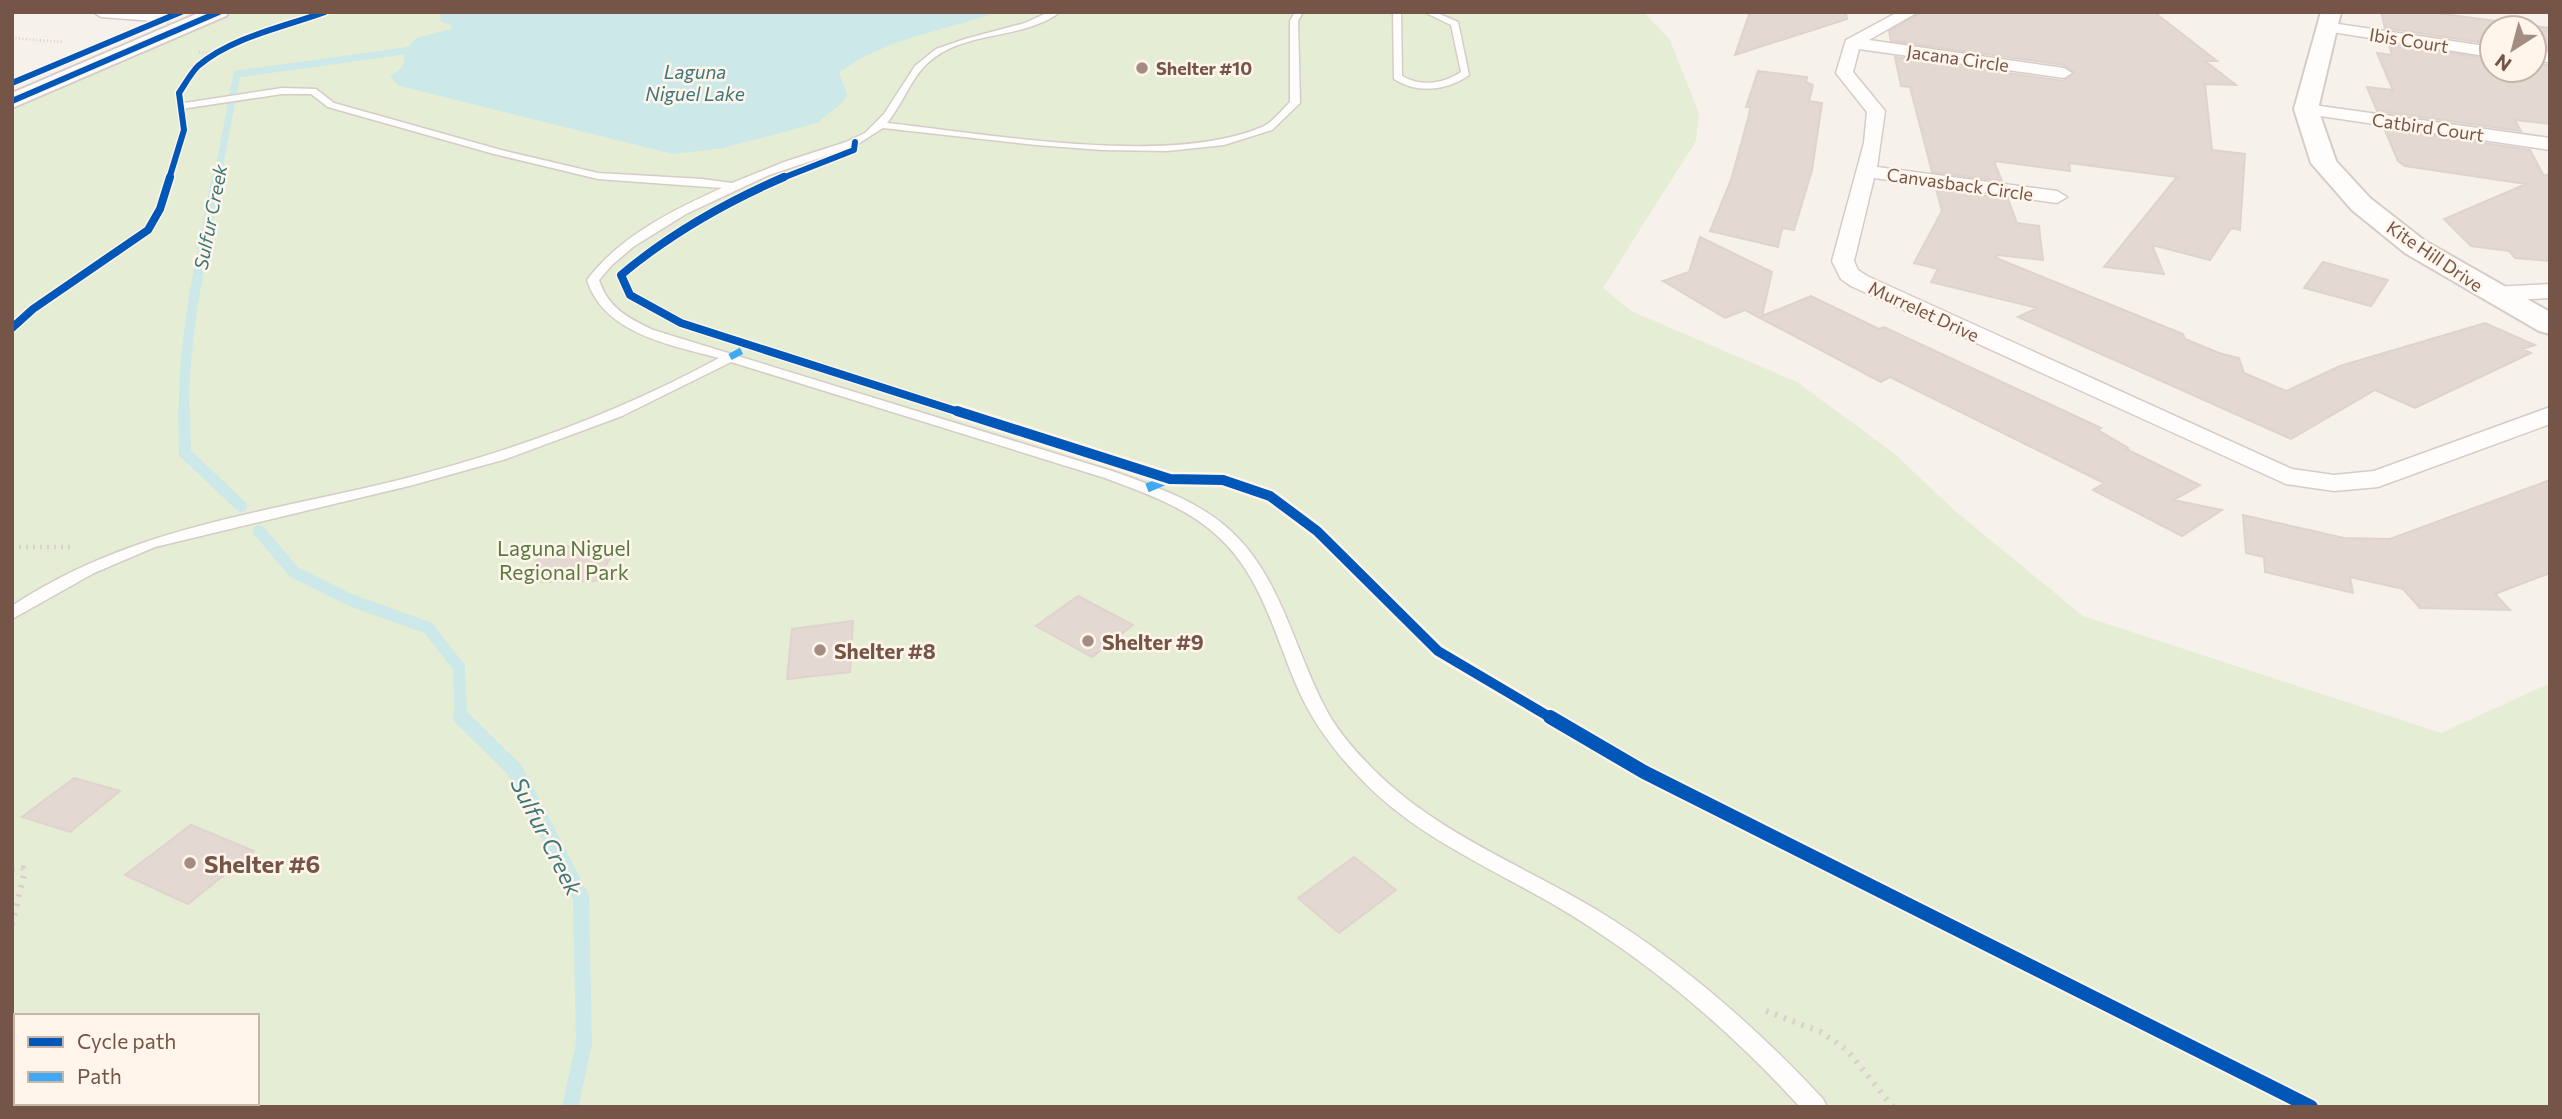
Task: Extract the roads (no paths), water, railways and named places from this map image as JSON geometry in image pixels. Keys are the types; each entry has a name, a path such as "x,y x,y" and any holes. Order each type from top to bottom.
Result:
{"street":[{"path":"101,12 174,15 194,12"},
{"path":"16,93 219,12"},
{"path":"1852,43 1910,12"},
{"path":"16,93 23,86 164,25 174,15"},
{"path":"2305,109 2328,20"},
{"name":"Ibis Court","path":"2328,20 2478,48"},
{"name":"Jacana Circle","path":"1852,43 2064,73"},
{"name":"Murrelet Drive","path":"1852,43 1844,73 1876,111 1873,143 1843,261 1849,274 2286,476 2334,483 2378,479 2550,415"},
{"name":"Catbird Court","path":"2305,109 2550,144"},
{"name":"Kite Hill Drive","path":"2305,109 2325,163 2361,204 2415,247 2492,294 2550,325"},
{"name":"Canvasback Circle","path":"1864,171 2057,197"},
{"path":"2492,294 2550,290"}],"lane":[{"path":"1056,12 1030,24 962,42 932,55 920,67 882,125 855,142 790,164 736,187 631,241 610,259 593,280 594,289 604,307 631,324 730,358 1110,475 1170,499 1220,530 1267,592 1320,714 1378,785 1435,828 1559,898 1651,960 1725,1016 1815,1107"},
{"path":"882,125 1122,150 1184,148 1244,135 1277,122 1295,103 1294,21 1299,12"},
{"path":"1397,12 1397,77 1404,83 1433,86 1454,83 1466,73 1455,24 1428,12"},
{"path":"181,106 246,96 313,91 331,105 582,172 635,181 699,181 736,187"},
{"path":"12,614 103,562 171,537 438,474 518,451 620,413 730,358"}],"water":[{"name":"Laguna Niguel Lake","path":"437,12 997,12 895,43 857,61 839,73 847,94 843,102 817,123 723,148 673,154 400,86 390,77 403,66 405,52 416,38 451,29 452,25 440,21 441,16"}],"waterway":[{"name":"Sulfur Creek","path":"217,179 237,74 419,49"},
{"name":"Sulfur Creek","path":"184,412 190,324 217,177"},
{"name":"Sulfur Creek","path":"184,412 185,453 241,506"},
{"name":"Sulfur Creek","path":"259,531 294,572 348,599 428,628 459,667 461,719"},
{"name":"Sulfur Creek","path":"461,717 515,770 581,897 584,1044 570,1107"}],"place":[{"name":"Shelter #10","path":"1142,68"},
{"name":"Shelter #9","path":"1088,641"},
{"name":"Shelter #8","path":"820,650"},
{"name":"Shelter #6","path":"190,863"}],"park label":[{"name":"Laguna Niguel Regional Park","path":"564,559"}]}
